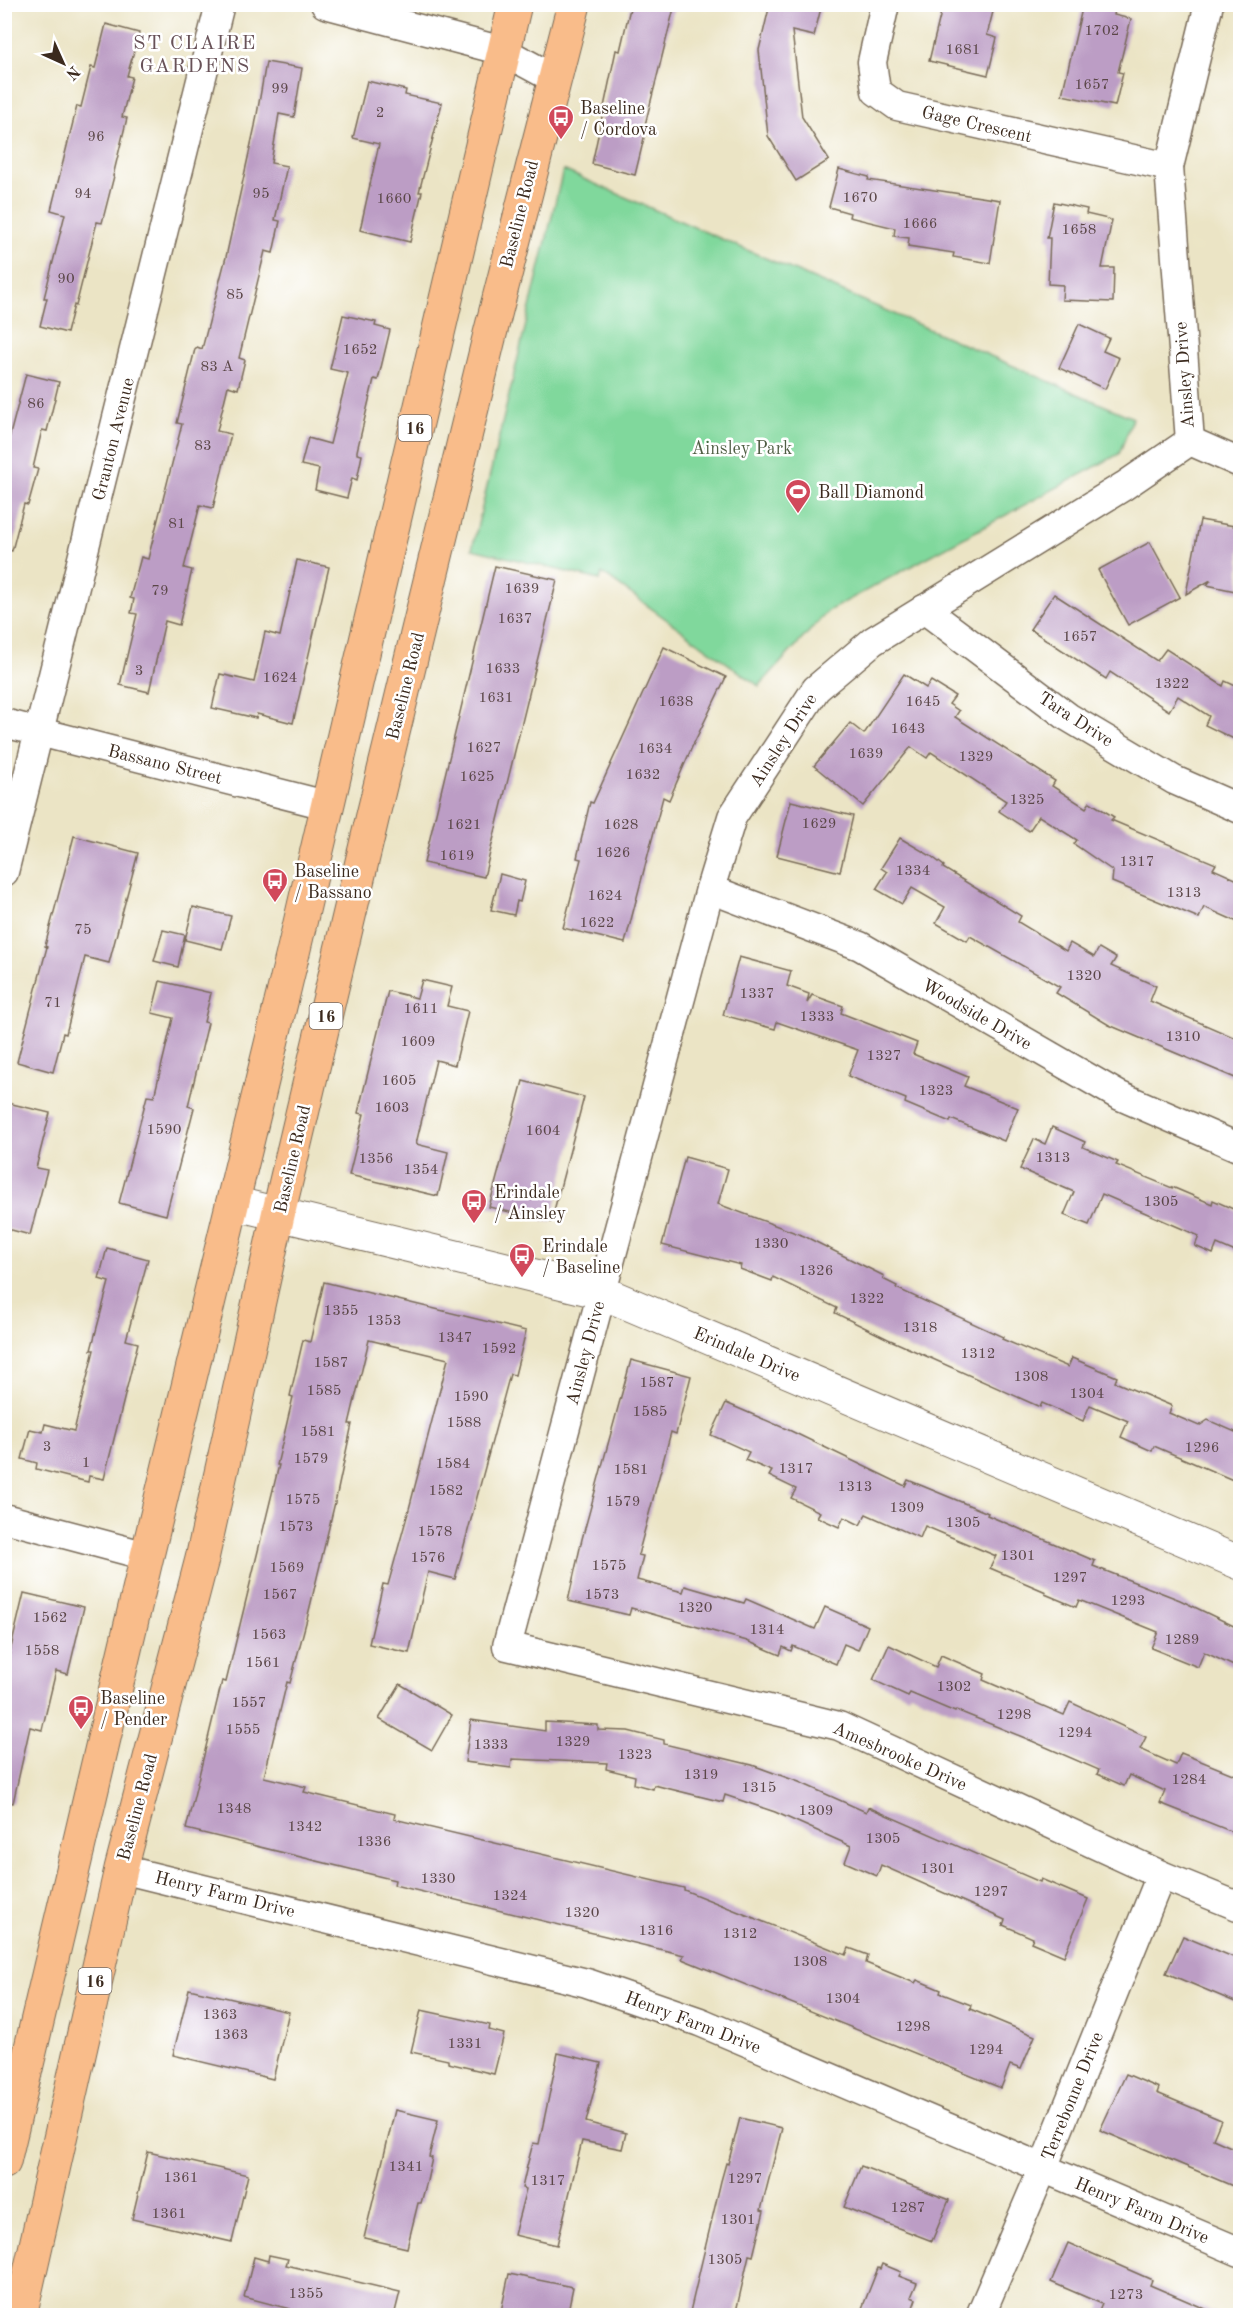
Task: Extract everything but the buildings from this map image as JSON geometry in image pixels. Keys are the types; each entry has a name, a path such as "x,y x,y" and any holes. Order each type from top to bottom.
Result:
{"main road":[{"name":"16","path":"4,2162 233,1203 515,4"},
{"name":"Baseline Road","path":"20,2316 121,1869 202,1559 278,1215 476,392 553,78 574,4"}],"street":[{"name":"Granton Avenue","path":"4,872 220,4"},
{"path":"325,4 503,51 553,78"},
{"name":"Gage Crescent","path":"885,4 872,62 876,91 897,106 1169,167"},
{"name":"Ainsley Drive","path":"507,1646 710,889 732,817 816,689 873,641 1124,486 1190,441 1169,167 1209,4"},
{"path":"1190,441 1240,463"},
{"name":"Tara Drive","path":"924,609 1068,717 1174,780 1240,809"},
{"name":"Bassano Street","path":"4,723 326,805"},
{"name":"Woodside Drive","path":"710,889 860,946 1118,1095 1240,1148"},
{"name":"Erindale Drive","path":"233,1203 601,1292 1240,1563"},
{"path":"4,1518 147,1556"},
{"name":"Amesbrooke Drive","path":"507,1646 839,1726 1161,1875 1240,1907"},
{"name":"Henry Farm Drive","path":"121,1869 587,1983 700,2022 1240,2252"},
{"name":"Terrebonne Drive","path":"980,2316 1043,2168 1161,1875"}],"green space":[{"name":"Ainsley Park","path":"563,170 1133,418 1119,454 828,611 759,686 602,573 600,580 472,549"}],"place":[{"name":"Baseline / Cordova","path":"561,141"},
{"name":"Ball Diamond","path":"798,515"},
{"name":"Baseline / Bassano","path":"275,904"},
{"name":"Erindale / Ainsley","path":"474,1225"},
{"name":"Erindale / Baseline","path":"522,1279"},
{"name":"Baseline / Pender","path":"81,1731"}],"district":[{"name":"ST CLAIRE GARDENS","path":"195,54"}]}
